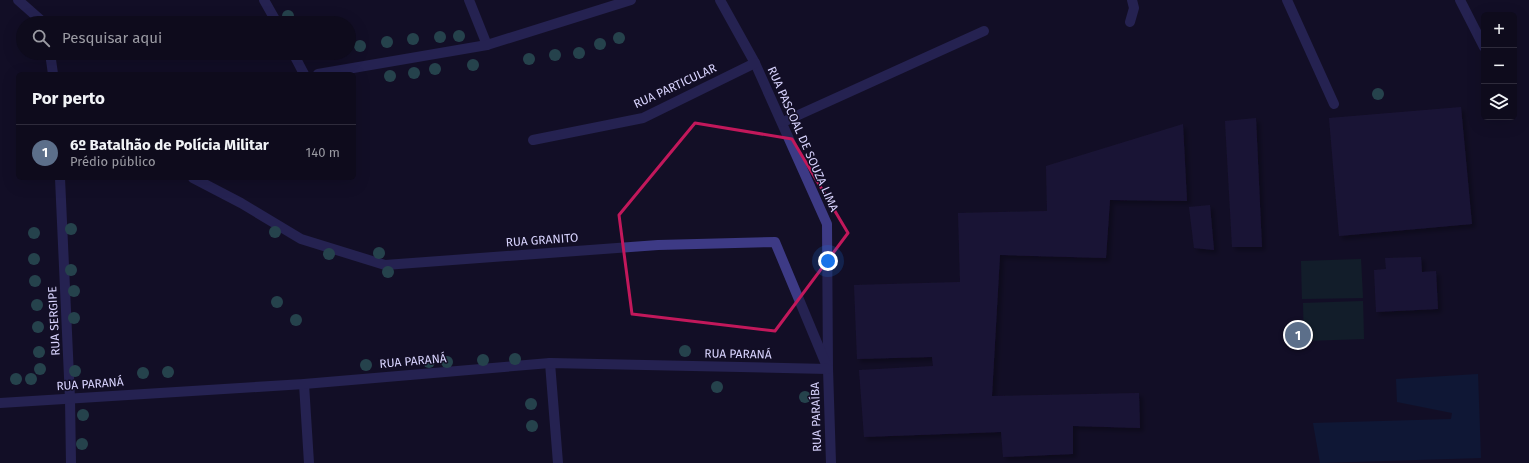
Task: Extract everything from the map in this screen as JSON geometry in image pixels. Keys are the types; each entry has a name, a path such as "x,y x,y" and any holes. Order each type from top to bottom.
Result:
{"street":[{"path":"18,0 36,16"},
{"path":"264,0 273,16"},
{"path":"469,0 487,45"},
{"path":"330,72 487,45 631,0"},
{"name":"RUA PASCOAL DE SOUZA LIMA","path":"720,0 755,63 783,122 827,224 828,369"},
{"path":"1130,22 1134,8 1132,0"},
{"path":"1287,0 1334,104"},
{"path":"1460,0 1481,41"},
{"path":"783,122 984,30"},
{"path":"51,60 53,72"},
{"path":"297,60 303,72"},
{"name":"RUA PARTICULAR","path":"533,140 643,118 755,63"},
{"name":"RUA SERGIPE","path":"60,180 72,463"},
{"name":"RUA GRANITO","path":"197,180 241,203 301,239 385,265 658,245 775,242 828,369"},
{"path":"550,362 558,463"},
{"name":"RUA PARANÁ","path":"0,403 304,384 550,362 828,369"},
{"name":"RUA PARAÍBA","path":"828,369 831,463"},
{"path":"304,384 309,463"}],"highlighted area":[{"path":"695,123 792,139 848,233 775,331 632,314 619,215"}],"green space":[{"path":"1361,259 1363,298 1302,299 1301,261"},
{"path":"1363,301 1364,339 1304,341 1303,303"}],"water":[{"path":"1478,374 1481,458 1320,463 1313,423 1451,419 1452,413 1397,402 1396,379"}],"building":[{"path":"1461,107 1472,224 1339,236 1329,118"},
{"path":"1256,118 1262,247 1232,247 1225,121"},
{"path":"1183,124 1187,201 1110,200 1106,258 1000,255 992,396 1139,393 1140,428 1073,426 1073,454 1003,457 1001,432 864,437 859,370 933,366 932,357 857,359 854,285 960,282 958,213 1047,211 1046,166"},
{"path":"1210,205 1214,250 1194,248 1189,207"},
{"path":"1421,257 1422,272 1436,271 1438,309 1376,312 1374,270 1386,269 1385,258"}],"place":[{"name":"6º Batalhão de Polícia Militar","path":"1298,335"}]}
